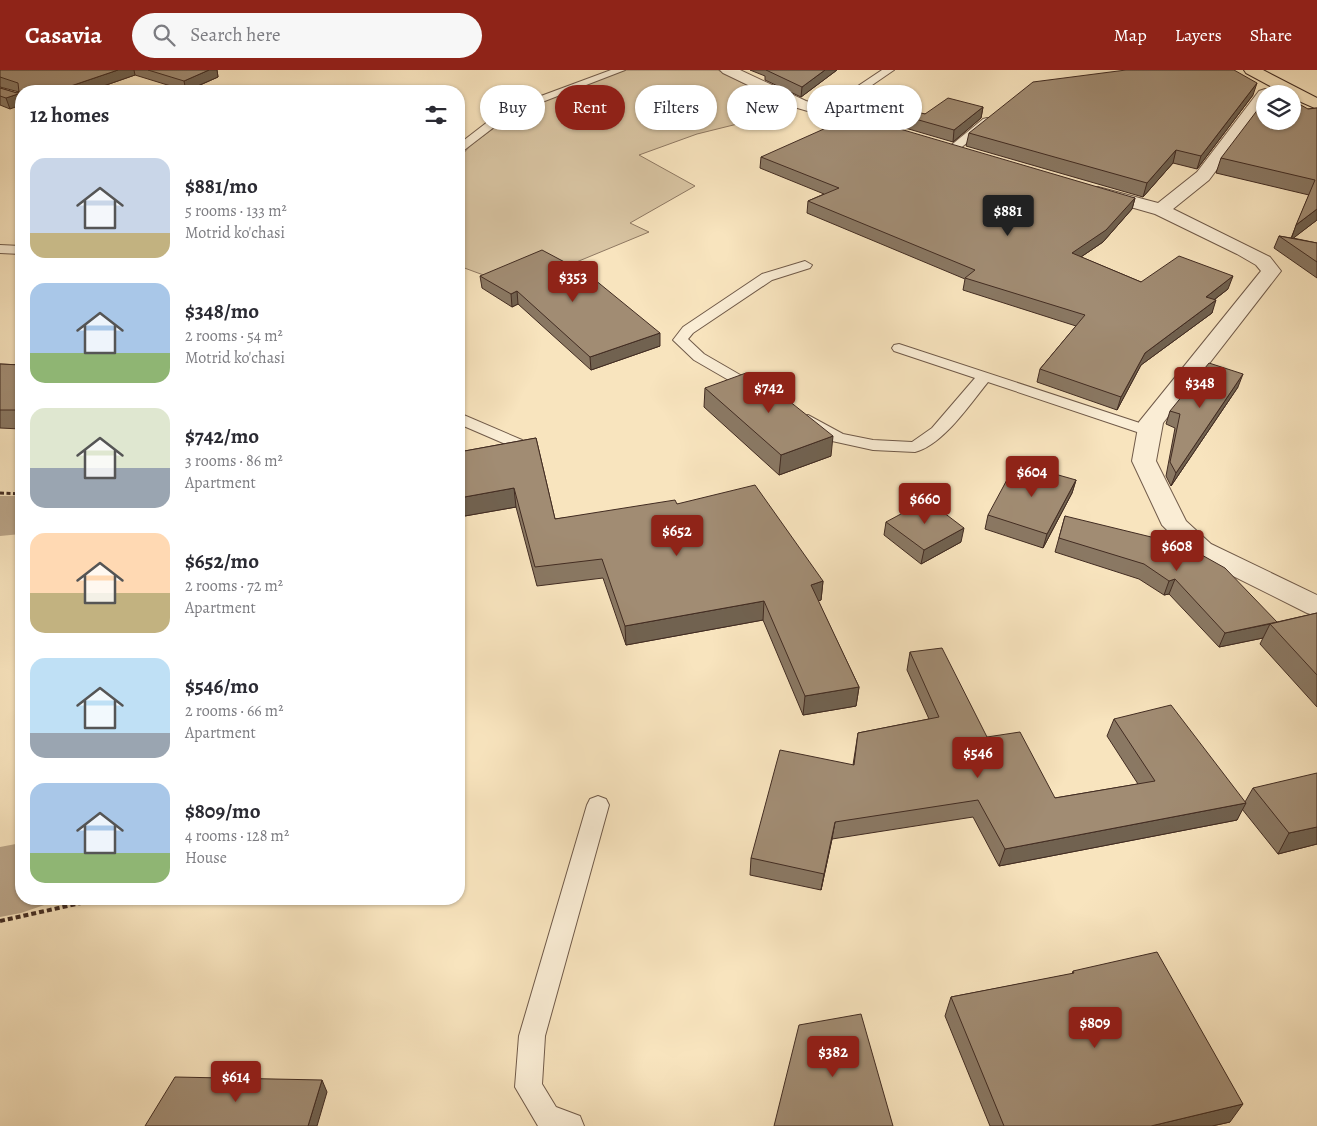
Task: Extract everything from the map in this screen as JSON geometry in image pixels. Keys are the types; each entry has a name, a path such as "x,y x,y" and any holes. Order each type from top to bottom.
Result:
{"main road":[{"path":"1251,70 1265,85"},
{"path":"1301,99 1317,104"}],"street":[{"path":"728,70 807,106"},
{"path":"1161,210 1203,176 1256,110"},
{"path":"888,130 908,136"},
{"path":"935,143 972,154"},
{"path":"1086,188 1161,210 1263,260 1271,271 1151,422 1144,461 1175,525 1202,550 1317,606"}],"lane":[{"path":"465,144 507,112 620,70"},
{"path":"866,85 889,70"},
{"path":"953,149 996,114"},
{"path":"0,249 15,250"},
{"path":"773,400 699,357 680,340 688,330 767,277 805,265"},
{"path":"899,348 1149,431"},
{"path":"797,414 838,438 873,445 915,447 938,431 985,376"},
{"path":"465,421 516,443"},
{"path":"570,1126 546,1116 528,1087 532,1036 598,805"}],"path":[{"path":"0,493 15,494"},
{"path":"0,921 72,905"}],"shaded area":[{"path":"619,70 718,70 746,85 727,85 727,127 717,129 717,85 635,85 635,130 713,130 639,155 695,186 630,223 649,232 516,287 465,268 465,152 491,130 545,130 545,100 555,96 555,130 625,130 625,85 582,85"}],"building":[{"path":"0,70 118,70 74,85 18,85 18,83 0,77"},
{"path":"148,70 209,70 184,81"},
{"path":"766,70 825,70 802,87"},
{"path":"1126,70 1234,70 1257,83 1201,156 1176,150 1147,183 969,133 1033,82"},
{"path":"0,88 15,92 15,95 6,98 0,96"},
{"path":"948,98 983,107 954,130 922,121 922,113 925,114"},
{"path":"1301,105 1308,109 1317,108 1317,209 1296,225 1315,180 1221,158 1256,112 1256,130 1301,130"},
{"path":"822,130 903,130 1135,198 1106,230 1072,253 1141,282 1179,256 1233,276 1206,297 1216,300 1145,353 1121,397 1040,369 1085,315 965,278 975,270 808,201 839,188 761,157"},
{"path":"1279,236 1317,243 1317,262"},
{"path":"542,250 589,275 660,333 590,357 517,291 511,294 480,276"},
{"path":"1209,363 1243,374 1176,473 1170,462 1180,414 1170,411"},
{"path":"0,364 15,365 15,410 0,410"},
{"path":"746,373 774,389 833,436 781,455 705,388"},
{"path":"536,438 555,519 675,500 677,504 755,485 823,581 811,585 859,687 805,696 764,601 625,626 602,559 535,567 514,488 465,497 465,451"},
{"path":"1016,463 1076,480 1047,534 988,515"},
{"path":"927,500 964,528 924,550 886,522"},
{"path":"1065,516 1184,545 1225,568 1277,622 1225,633 1175,579 1169,581 1144,564 1059,538"},
{"path":"1317,613 1317,675 1270,624"},
{"path":"942,648 987,737 1020,732 1055,798 1155,781 1114,719 1171,705 1246,803 1005,849 978,800 835,822 824,874 751,858 780,750 854,765 858,733 939,717 910,652"},
{"path":"1317,773 1317,827 1289,833 1253,788"},
{"path":"1157,952 1243,1104 1151,1126 1004,1126 951,997 1074,973 1073,971"},
{"path":"861,1014 893,1126 774,1126 799,1025"},
{"path":"175,1077 322,1080 308,1126 145,1126"}],"waterway":[{"path":"0,516 15,515"},
{"path":"0,882 15,879"}]}
